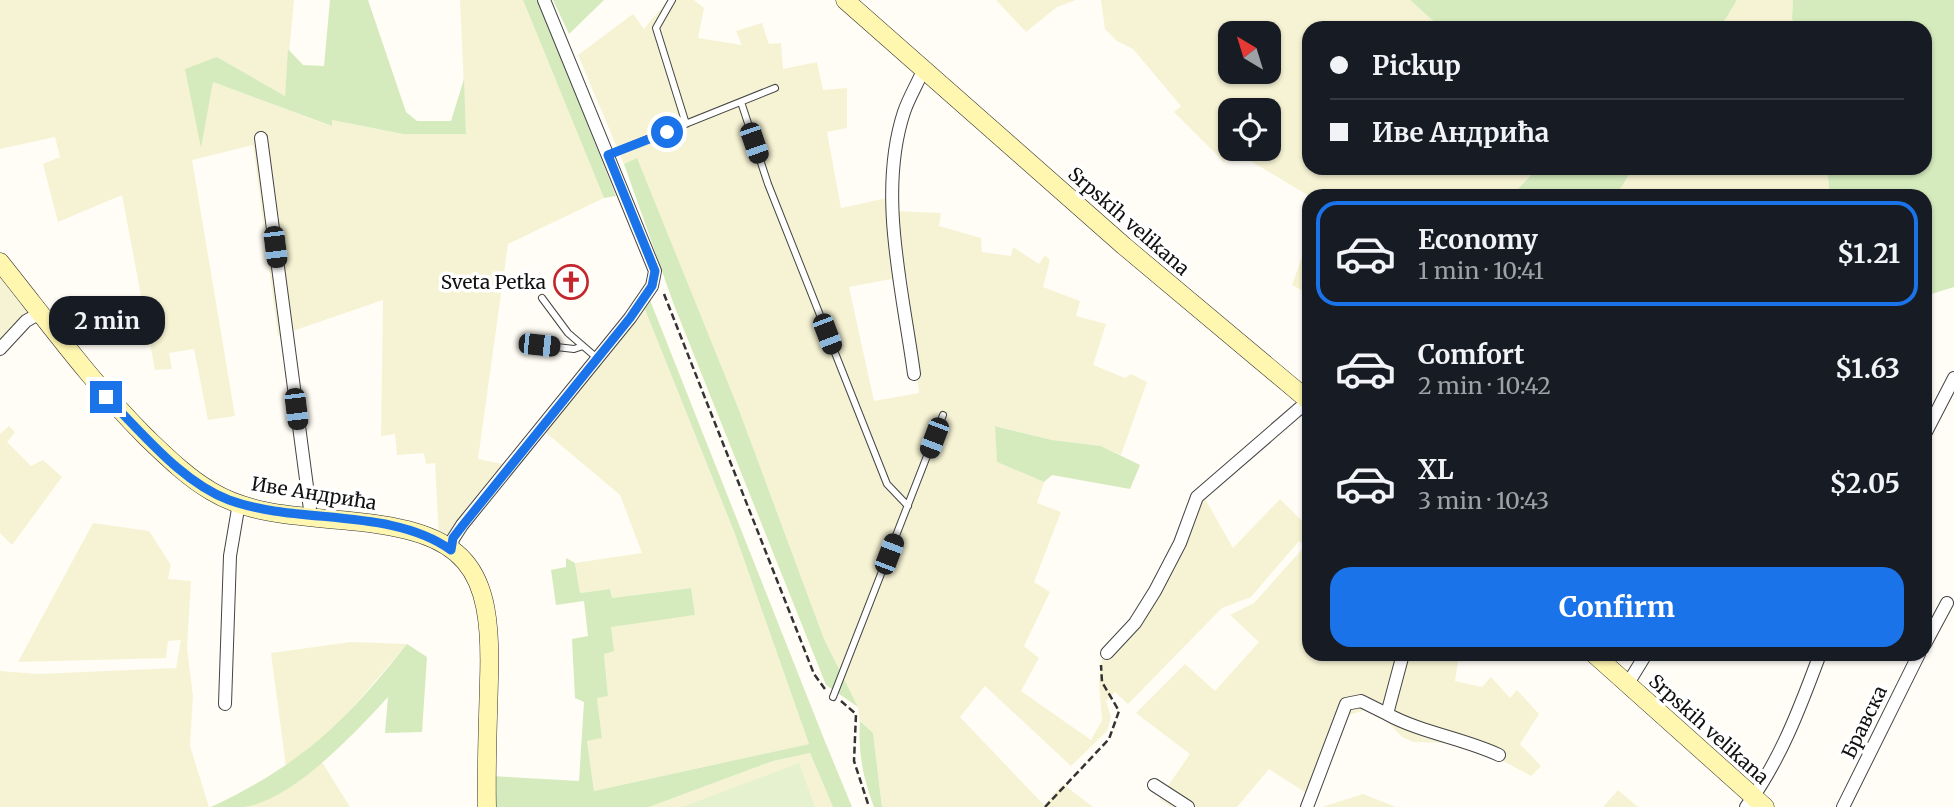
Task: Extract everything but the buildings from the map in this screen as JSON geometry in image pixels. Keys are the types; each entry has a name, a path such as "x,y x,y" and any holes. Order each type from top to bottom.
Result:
{"street":[{"path":"451,550 453,538 463,525 638,307 652,286 655,271 544,0"},
{"name":"Srpskih velikana","path":"845,0 1124,246 1302,395"},
{"path":"914,374 896,235 894,166 904,112 925,68"},
{"path":"261,138 311,517"},
{"name":"Иве Андрића","path":"0,262 106,397 155,446 210,491 239,503 311,517 403,529 451,550 477,576 489,619 487,807"},
{"path":"0,349 26,321 40,313"},
{"path":"1932,420 1954,378"},
{"path":"1107,653 1135,623 1155,591 1180,543 1198,497 1302,407"},
{"path":"225,704 230,556 239,503"},
{"path":"1932,631 1947,603"},
{"path":"1387,714 1401,661"},
{"name":"Srpskih velikana","path":"1601,661 1755,803"},
{"path":"1627,685 1642,661"},
{"path":"1755,803 1796,718 1818,661"},
{"name":"Бравска","path":"1843,807 1916,661"},
{"path":"1307,807 1346,704 1361,701 1412,728 1459,738 1499,755"},
{"path":"1154,785 1188,807"}],"lane":[{"path":"672,0 656,28 686,124"},
{"path":"608,155 775,88"},
{"path":"740,102 768,184 887,484 908,506"},
{"path":"542,298 568,333 597,358"},
{"path":"539,345 574,349 583,346"},
{"path":"833,697 943,415"}],"path":[{"path":"655,271 814,674 821,687 848,705 856,714 854,761 869,807"},
{"path":"1045,807 1109,739 1116,726 1119,711 1101,682 1100,672 1107,653"}],"shaded area":[{"path":"0,0 294,0 285,96 217,57 201,146 213,82 331,126 332,120 403,134 466,134 460,0 523,0 604,198 508,244 478,459 508,465 446,541 439,537 435,463 426,464 424,453 397,455 395,434 381,436 383,300 278,336 253,145 192,160 235,416 208,420 194,349 169,353 172,369 155,370 122,195 58,222 43,164 60,157 55,137 0,149"},
{"path":"668,0 694,0 704,8 698,38 742,45 736,31 762,23 769,44 781,43 783,69 817,62 823,90 847,88 847,128 827,132 841,208 896,196 894,211 941,213 939,226 981,238 982,252 1011,256 1013,247 1039,264 1045,255 1050,260 1043,287 1080,301 1076,316 1106,324 1093,365 1125,378 1131,374 1147,382 1121,455 1101,446 1052,440 996,426 997,462 1044,482 1037,503 1061,512 1034,582 1050,592 1024,646 1039,658 1021,691 1091,740 1102,720 1099,684 1102,658 1146,612 1204,497 1233,548 1280,499 1302,521 1302,544 1299,541 1251,597 1222,608 1128,704 1115,692 1106,701 1111,717 1107,731 1071,766 985,686 960,717 1044,805 1063,784 1093,807 882,807 873,733 860,721 858,707 824,639 739,410 637,159 624,164 578,55 633,14 644,29","holes":["907,276 919,393 874,401 849,287"]},
{"path":"996,0 1076,0 1057,7 1026,32"},
{"path":"1101,0 1410,0 1433,21 1302,21 1302,175 1531,175 1518,189 1302,189 1302,192 1251,161 1281,161 1281,98 1218,98 1218,156 1174,112 1181,106 1133,49 1117,41 1105,29"},
{"path":"1737,0 1793,0 1793,21 1724,21"},
{"path":"1629,175 1828,175 1829,189 1620,189"},
{"path":"1302,257 1302,290 1292,285"},
{"path":"0,277 30,316 0,355"},
{"path":"644,307 735,534 809,744 594,791 587,741 602,738 597,698 608,695 604,653 610,626 695,615 690,588 612,598 610,589 580,593 575,563 642,553 620,495 544,431"},
{"path":"9,426 15,432 7,442 31,466 43,460 62,477 12,545 0,533 0,434"},
{"path":"93,523 149,531 171,565 168,579 191,581 187,648 193,696 190,746 209,807 0,807 0,671 38,674 176,668 181,640 168,641 166,658 18,662"},
{"path":"1302,549 1302,661 1458,661 1455,681 1482,687 1491,677 1510,698 1517,690 1539,714 1520,744 1541,766 1531,776 1492,755 1448,743 1413,742 1402,737 1380,714 1368,709 1347,716 1342,723 1317,800 1269,769 1237,807 1171,807 1159,799 1190,754 1136,713 1185,664 1215,691 1259,642 1230,615 1254,603"},
{"path":"351,642 407,644 334,729 286,767 271,653"},
{"path":"810,753 833,807 649,807 773,761"},
{"path":"322,762 350,807 246,807 276,794"},
{"path":"1618,790 1638,807 1603,807"},
{"path":"1363,794 1396,807 1322,807"}],"green space":[{"path":"330,0 368,0 406,112 417,121 451,121 464,79 466,134 403,134 332,120 332,126 213,82 201,148 185,69 217,57 285,96 288,49 303,65 324,66"},
{"path":"523,0 538,0 616,196 604,198"},
{"path":"553,0 604,0 569,34"},
{"path":"1410,0 1737,0 1724,21 1433,21"},
{"path":"1793,0 1954,0 1954,287 1932,294 1932,189 1829,189 1828,175 1932,175 1932,21 1792,19"},
{"path":"637,158 739,410 824,639 858,707 826,685 674,305 624,164"},
{"path":"1531,175 1629,175 1620,189 1518,189"},
{"path":"650,300 852,807 833,807 810,753 773,761 649,807 491,807 490,776 579,781 584,702 575,698 572,639 588,636 584,601 556,605 551,570 566,567 566,558 575,563 580,593 610,589 612,598 691,588 695,615 611,627 614,651 604,654 608,696 597,698 602,738 587,741 594,791 809,744 735,534 644,307"},
{"path":"995,426 1052,440 1101,446 1140,465 1130,489 1052,475 1044,482 997,462"},
{"path":"407,644 427,657 422,732 385,733 388,697 341,745 302,779 282,792 263,802 244,807 211,807 272,774 320,739 363,697"},
{"path":"860,721 873,733 882,807 874,807 864,775"},
{"path":"799,763 815,807 682,807"}],"place":[{"name":"Sveta Petka","path":"571,282"}],"route":[{"path":"106,397 176,464 210,491 225,499 287,514 403,529 445,545 451,550 453,538 630,318 652,286 655,271 608,155 667,132"}]}
